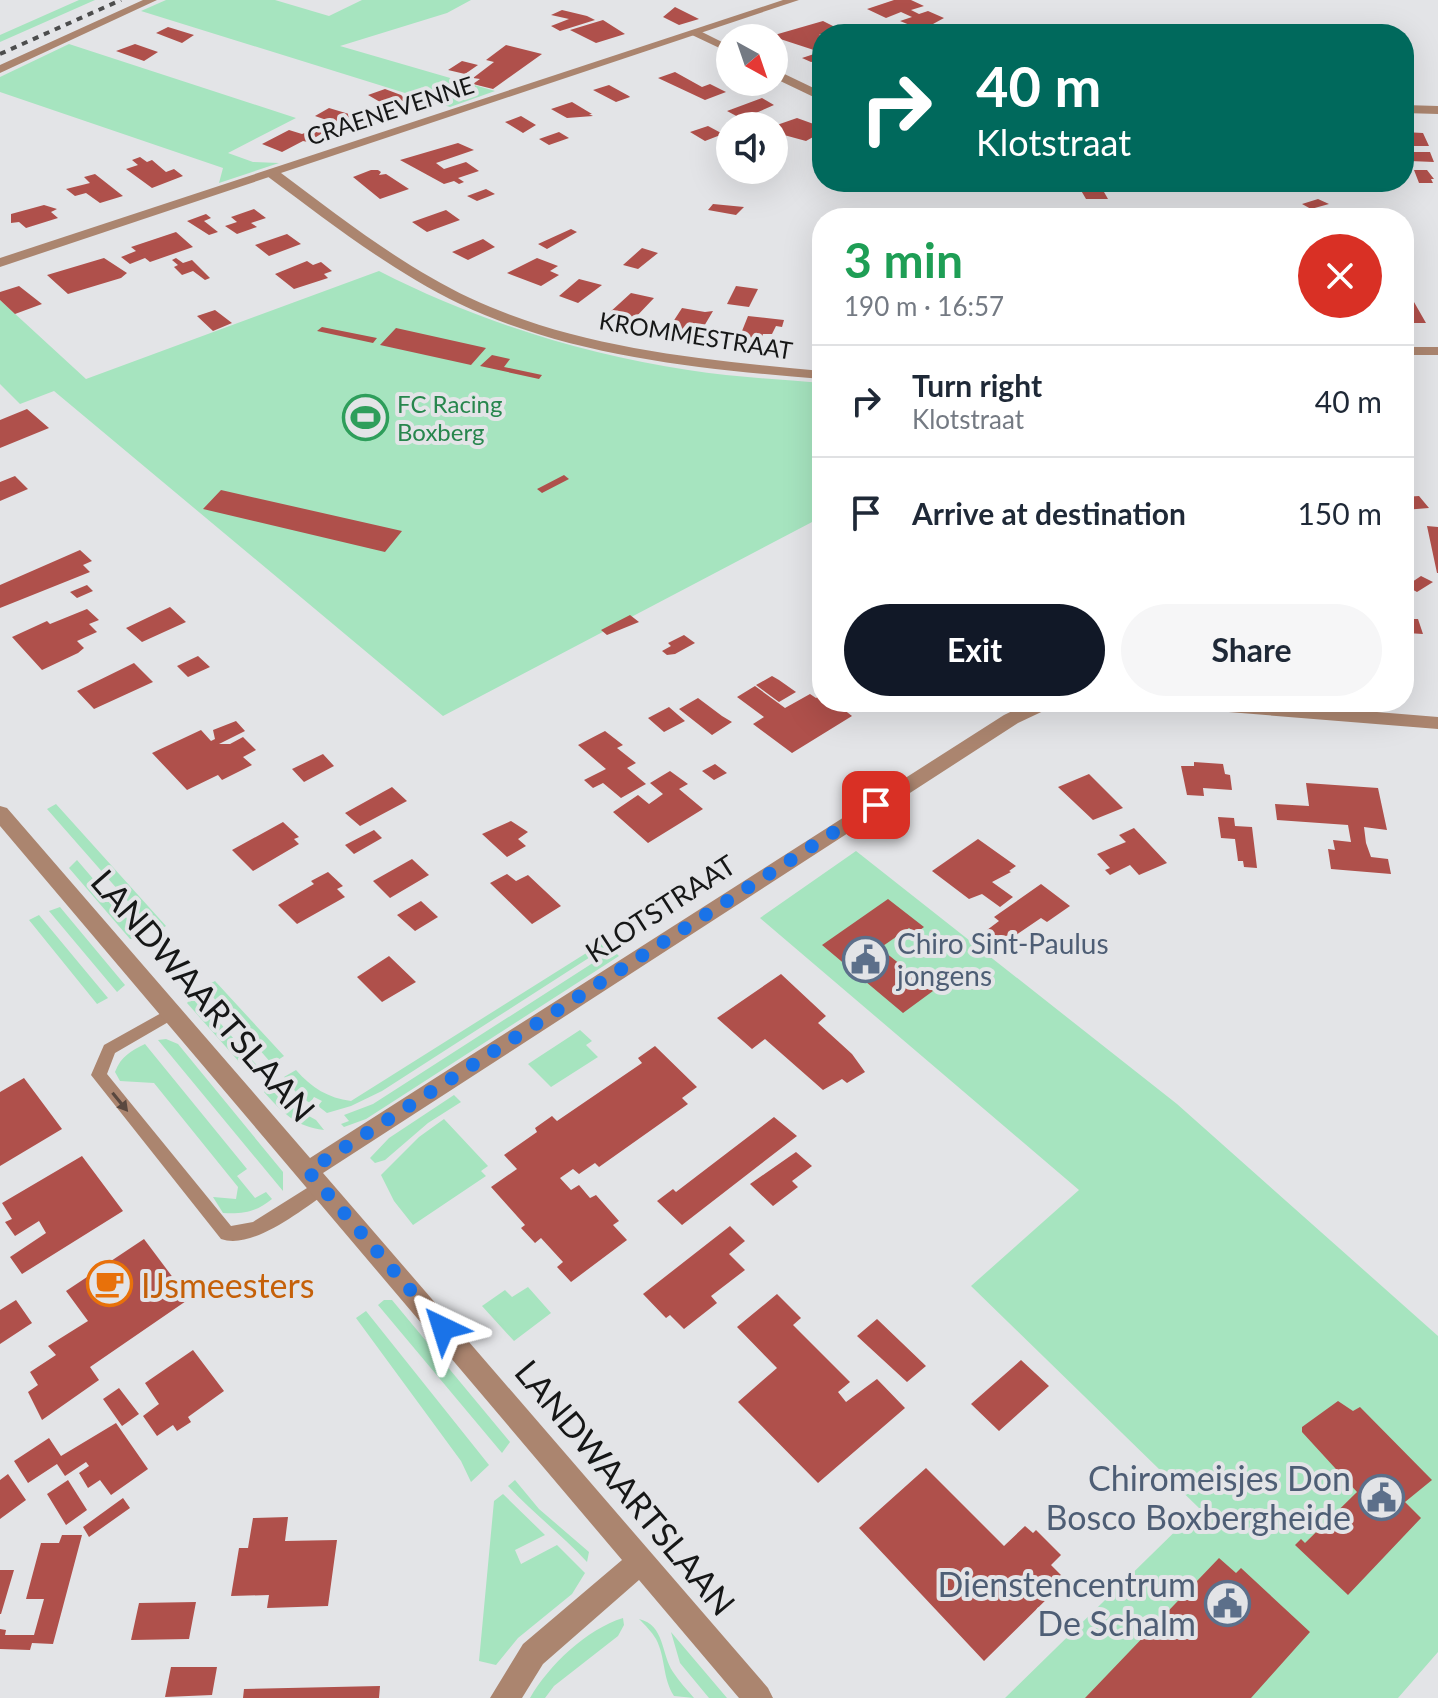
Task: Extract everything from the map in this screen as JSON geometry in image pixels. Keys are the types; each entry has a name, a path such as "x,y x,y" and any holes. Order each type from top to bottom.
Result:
{"street":[{"path":"0,69 152,0"},
{"name":"CRAENEVENNE","path":"0,263 794,0"},
{"path":"696,33 716,43"},
{"path":"788,80 812,92"},
{"path":"1414,109 1438,110"},
{"name":"KROMMESTRAAT","path":"272,173 423,279 473,304 527,324 633,352 758,370 812,374"},
{"path":"1414,351 1438,351"},
{"name":"KLOTSTRAAT","path":"314,1179 1026,712"},
{"path":"1302,712 1438,723"},
{"name":"LANDWAARTSLAAN","path":"0,813 758,1698"},
{"path":"505,1698 533,1654 641,1561"}],"lane":[{"path":"172,1013 109,1049 99,1075 227,1234 257,1229 314,1179"}],"green space":[{"path":"79,0 95,0 0,42 0,35"},
{"path":"166,0 275,0 329,16 362,0 471,0 447,13 340,46 495,91 450,107 141,11"},
{"path":"69,44 296,118 228,153 253,162 279,163 219,183 223,168 0,92 0,77"},
{"path":"379,271 491,320 569,345 705,372 812,382 812,522 443,716 54,391 20,404 0,384 0,300 86,379"},
{"path":"56,804 166,926 155,932 47,809"},
{"path":"856,851 1177,1104 1438,1336 1438,1652 1398,1698 1005,1698 1199,1508 971,1286 1079,1190 760,918"},
{"path":"77,860 143,937 130,939 69,868"},
{"path":"60,907 125,985 117,992 49,911"},
{"path":"39,915 108,998 97,1004 29,920"},
{"path":"607,940 612,943 382,1091 351,1106 327,1113 318,1106 322,1101 314,1097 310,1103 299,1096 284,1077 296,1070 321,1091 351,1101"},
{"path":"613,950 619,956 366,1119 344,1127 341,1124 349,1121 344,1115 373,1104"},
{"path":"215,981 284,1056 272,1064 204,987"},
{"path":"195,994 260,1069 249,1073 187,1003"},
{"path":"580,1030 592,1041 586,1045 598,1057 551,1087 528,1064"},
{"path":"166,1039 178,1044 283,1172 283,1191 158,1040"},
{"path":"145,1044 247,1169 237,1176 255,1198 266,1192 272,1199 249,1211 223,1213 213,1197 236,1199 238,1187 154,1083 120,1081 115,1072 127,1055"},
{"path":"272,1084 291,1106 316,1120 324,1130 305,1126 284,1112 264,1092"},
{"path":"454,1095 461,1102 428,1123 385,1160 375,1163 370,1158 389,1138"},
{"path":"444,1119 488,1166 481,1171 486,1176 413,1225 394,1201 381,1175 419,1137"},
{"path":"528,1287 551,1313 514,1341 482,1306 505,1290 512,1297"},
{"path":"384,1300 392,1300 510,1442 502,1453 378,1305"},
{"path":"366,1311 489,1465 471,1482 461,1461 356,1318"},
{"path":"515,1480 539,1509 589,1552 587,1562 508,1486"},
{"path":"503,1494 545,1535 515,1550 521,1564 557,1545 585,1573 572,1594 518,1638 496,1665 479,1661 494,1501"},
{"path":"623,1618 624,1625 618,1636 554,1686 545,1698 530,1698 547,1673 570,1650 596,1630"},
{"path":"639,1619 654,1627 669,1665 694,1698 674,1696 656,1639"},
{"path":"671,1632 727,1698 709,1698 680,1663"}],"building":[{"path":"894,0 911,0 924,6 911,10 919,14 928,11 944,18 933,24 907,24 900,21 912,17 901,12 886,18 867,9"},
{"path":"675,7 699,19 679,25 663,17"},
{"path":"562,10 595,20 560,31 551,26 569,19 551,15"},
{"path":"603,20 625,34 596,43 570,30"},
{"path":"812,24 812,49 788,42 788,31"},
{"path":"168,27 194,35 182,43 156,33"},
{"path":"135,44 158,52 144,61 116,51"},
{"path":"506,45 542,54 493,89 473,84 480,79 473,78 494,62 486,60"},
{"path":"462,61 478,65 465,74 448,70"},
{"path":"675,72 702,87 710,84 716,87 716,96 705,100 658,78"},
{"path":"609,85 630,97 616,102 593,90"},
{"path":"385,89 406,100 387,106 368,95"},
{"path":"762,98 774,105 758,112 727,111"},
{"path":"572,102 593,116 567,118 551,109"},
{"path":"329,108 359,117 338,124 315,116"},
{"path":"521,116 536,125 523,133 505,122"},
{"path":"797,118 812,123 812,138 806,141 788,136 788,121"},
{"path":"708,126 716,130 716,137 705,141 690,132"},
{"path":"320,127 329,129 308,142 303,141 282,152 262,144 289,130 302,134"},
{"path":"559,132 569,138 549,145 539,139"},
{"path":"1414,133 1423,133 1429,146 1414,146"},
{"path":"458,143 474,150 436,163 444,169 466,162 479,171 458,178 464,182 459,184 454,181 444,184 400,160"},
{"path":"1414,152 1430,152 1434,162 1414,161"},
{"path":"140,157 147,162 152,160 166,172 174,169 183,176 152,188 126,169 138,165 132,160"},
{"path":"378,170 381,172 379,175 386,174 409,189 380,199 353,177"},
{"path":"1414,170 1427,170 1434,179 1431,179 1433,183 1419,183"},
{"path":"95,174 123,196 100,203 86,193 75,196 66,189 90,183 84,177"},
{"path":"486,189 495,194 477,201 467,196"},
{"path":"1082,192 1104,192 1108,199 1086,199"},
{"path":"1318,199 1329,204 1309,208 1302,204"},
{"path":"713,204 744,207 736,215 708,210"},
{"path":"44,205 57,209 51,212 58,218 26,228 19,222 11,223 11,214"},
{"path":"254,209 266,218 251,223 257,227 237,234 225,226 237,222 231,217"},
{"path":"446,210 460,220 427,232 412,222"},
{"path":"206,214 211,218 204,221 218,232 209,235 187,221"},
{"path":"571,229 577,232 547,249 538,244"},
{"path":"176,232 193,247 150,262 145,258 130,264 121,257 136,251 131,247"},
{"path":"287,234 301,244 269,256 255,245"},
{"path":"483,239 495,247 468,260 452,252"},
{"path":"642,248 658,253 638,269 623,265"},
{"path":"104,258 127,273 121,278 68,294 47,275"},
{"path":"176,258 183,263 192,260 210,278 205,280 193,271 182,275 174,267 178,265 172,260"},
{"path":"537,258 558,266 550,271 559,275 541,286 507,273"},
{"path":"307,261 313,265 321,262 332,271 324,274 328,278 294,289 275,274"},
{"path":"579,279 602,285 578,303 559,296"},
{"path":"19,286 42,304 15,314 0,300 0,292"},
{"path":"736,286 758,289 749,307 727,304"},
{"path":"631,293 654,298 634,319 609,313"},
{"path":"1414,302 1426,323 1414,323"},
{"path":"682,308 713,311 703,328 693,326 690,331 669,328"},
{"path":"215,310 232,323 213,331 197,316"},
{"path":"748,316 784,320 782,327 776,326 772,334 763,334 761,339 740,336"},
{"path":"322,327 377,338 373,343 317,331"},
{"path":"396,328 486,348 471,365 380,345"},
{"path":"492,355 510,359 504,367 542,375 539,379 480,366"},
{"path":"27,409 49,428 0,448 0,420"},
{"path":"564,475 569,479 542,493 537,489"},
{"path":"15,476 28,489 0,501 0,482"},
{"path":"221,490 402,531 385,552 203,509"},
{"path":"1414,496 1419,496 1429,508 1414,509"},
{"path":"1427,526 1438,527 1438,573 1437,573"},
{"path":"80,550 92,561 83,565 90,572 0,608 0,585"},
{"path":"1421,576 1433,582 1417,592 1414,590 1414,581"},
{"path":"87,585 93,591 77,598 70,592"},
{"path":"170,607 186,622 142,642 126,628"},
{"path":"87,609 99,620 89,624 97,632 77,641 84,648 78,653 42,670 12,637 47,621 50,624"},
{"path":"630,615 639,622 607,635 601,630"},
{"path":"1414,619 1418,619 1423,634 1414,633"},
{"path":"684,635 695,643 675,654 667,655 662,651 671,646 668,643"},
{"path":"198,656 210,667 188,677 177,666"},
{"path":"134,663 153,682 94,709 77,691"},
{"path":"772,676 796,692 779,702 756,685"},
{"path":"755,686 785,708 810,694 812,712 847,712 852,716 792,753 753,724 764,717 737,697"},
{"path":"698,698 732,722 712,735 679,709"},
{"path":"669,707 685,721 664,732 648,718"},
{"path":"236,721 245,731 219,744 230,744 243,737 256,750 243,757 252,765 222,780 218,775 187,790 152,753 201,730 211,741 215,739 213,730"},
{"path":"605,731 623,745 617,748 636,763 627,768 646,784 621,798 603,783 593,788 584,780 606,769 578,745"},
{"path":"323,754 334,766 304,782 292,769"},
{"path":"1194,762 1223,764 1225,774 1230,775 1232,790 1203,788 1204,796 1187,795 1181,766 1194,766"},
{"path":"715,764 727,773 714,780 702,771"},
{"path":"670,771 688,784 679,789 703,809 648,843 613,812 638,795 649,804 663,794 650,783"},
{"path":"1089,774 1123,808 1093,820 1058,787"},
{"path":"1306,783 1378,788 1387,830 1364,827 1366,843 1371,857 1388,859 1391,874 1331,869 1328,849 1335,850 1333,840 1351,842 1348,825 1277,820 1275,804 1309,806"},
{"path":"392,787 407,801 360,826 345,813"},
{"path":"1218,817 1234,818 1235,826 1252,827 1257,868 1244,867 1243,861 1238,861 1235,839 1221,838"},
{"path":"511,821 528,832 518,839 526,846 507,857 482,834"},
{"path":"283,822 299,837 294,839 299,844 253,871 232,850"},
{"path":"1134,828 1167,863 1139,875 1130,865 1110,875 1105,870 1110,868 1097,854 1126,842 1119,835"},
{"path":"374,830 382,838 354,854 345,845"},
{"path":"978,839 1016,866 992,882 1013,897 1000,907 982,894 969,899 932,871"},
{"path":"412,859 429,875 390,898 373,881"},
{"path":"328,872 343,886 337,889 345,897 297,924 278,905"},
{"path":"507,874 516,881 528,875 561,906 532,924 490,883"},
{"path":"1041,884 1070,906 1047,922 1041,918 1004,943 987,930 999,921 994,917"},
{"name":"Chiro Sint-Paulus jongens","path":"888,899 924,927 916,933 909,928 880,948 933,991 903,1013 822,945"},
{"path":"421,901 438,917 415,931 397,915"},
{"path":"389,956 416,982 382,1002 357,977"},
{"path":"781,974 826,1016 818,1023 852,1054 865,1072 847,1083 842,1079 823,1090 765,1039 752,1049 717,1018"},
{"path":"655,1046 697,1087 682,1098 688,1104 599,1167 595,1163 579,1174 573,1169 560,1178 571,1190 579,1185 590,1198 596,1195 619,1221 613,1225 627,1240 571,1282 557,1267 563,1262 541,1238 535,1243 521,1228 525,1225 491,1187 517,1169 504,1155 537,1132 535,1128 552,1116 557,1121 642,1063 638,1058"},
{"path":"24,1078 62,1129 0,1166 0,1092"},
{"path":"774,1117 797,1136 682,1225 657,1201 673,1189 676,1192"},
{"path":"796,1152 812,1166 792,1181 798,1187 773,1206 750,1184"},
{"path":"82,1156 123,1211 22,1274 10,1257 46,1233 39,1221 15,1236 5,1222 12,1219 2,1203"},
{"path":"730,1226 745,1241 729,1254 745,1270 711,1296 717,1303 684,1329 670,1315 666,1318 643,1294"},
{"path":"144,1239 189,1299 90,1367 99,1380 42,1420 28,1392 38,1385 30,1372 56,1355 48,1346 88,1321 66,1291"},
{"path":"777,1294 801,1318 793,1325 850,1382 838,1392 846,1402 877,1379 905,1408 818,1483 738,1402 777,1368 737,1327"},
{"path":"16,1300 32,1323 0,1344 0,1310"},
{"path":"877,1319 926,1366 907,1382 857,1336"},
{"path":"193,1350 224,1391 188,1417 191,1422 177,1431 173,1425 157,1436 143,1416 159,1404 145,1383"},
{"path":"1021,1360 1049,1386 999,1431 971,1404"},
{"path":"119,1388 139,1414 122,1426 103,1399"},
{"name":"Chiromeisjes Don Bosco Boxbergheide","path":"1338,1401 1353,1411 1360,1407 1432,1480 1405,1502 1421,1518 1348,1595 1295,1545 1301,1539 1305,1543 1357,1492 1302,1432 1302,1427"},
{"path":"116,1423 148,1469 111,1495 100,1480 88,1488 79,1473 89,1466 86,1462 65,1476 57,1464 28,1483 14,1461 49,1438 61,1456"},
{"path":"926,1468 1004,1546 1025,1526 1033,1533 1036,1530 1061,1555 1051,1565 1066,1580 984,1661 859,1528"},
{"path":"8,1474 26,1500 0,1519 0,1480"},
{"path":"68,1480 87,1510 66,1525 47,1494"},
{"path":"123,1498 130,1508 89,1537 83,1527"},
{"path":"288,1517 285,1541 337,1540 328,1606 267,1608 269,1595 231,1596 239,1548 248,1548 253,1518"},
{"path":"62,1535 82,1535 53,1644 32,1643 30,1650 0,1649 0,1629 6,1630 5,1635 34,1635 44,1599 26,1599 41,1543 59,1543"},
{"name":"Dienstencentrum De Schalm","path":"1219,1558 1236,1573 1241,1568 1310,1632 1251,1698 1085,1698"},
{"path":"0,1570 14,1570 1,1614 0,1614"},
{"path":"196,1602 189,1639 131,1640 139,1603"},
{"path":"171,1667 217,1667 212,1695 165,1697"},
{"path":"380,1686 379,1698 243,1698 244,1689"}],"railway":[{"path":"0,54 121,0"}],"place":[{"name":"FC Racing Boxberg","path":"366,417"},
{"name":"Chiro Sint-Paulus jongens","path":"866,959"},
{"name":"IJsmeesters","path":"110,1284"},
{"name":"Chiromeisjes Don Bosco Boxbergheide","path":"1382,1497"},
{"name":"Dienstencentrum De Schalm","path":"1227,1603"}],"route":[{"path":"443,1328 308,1171 876,805"}]}
